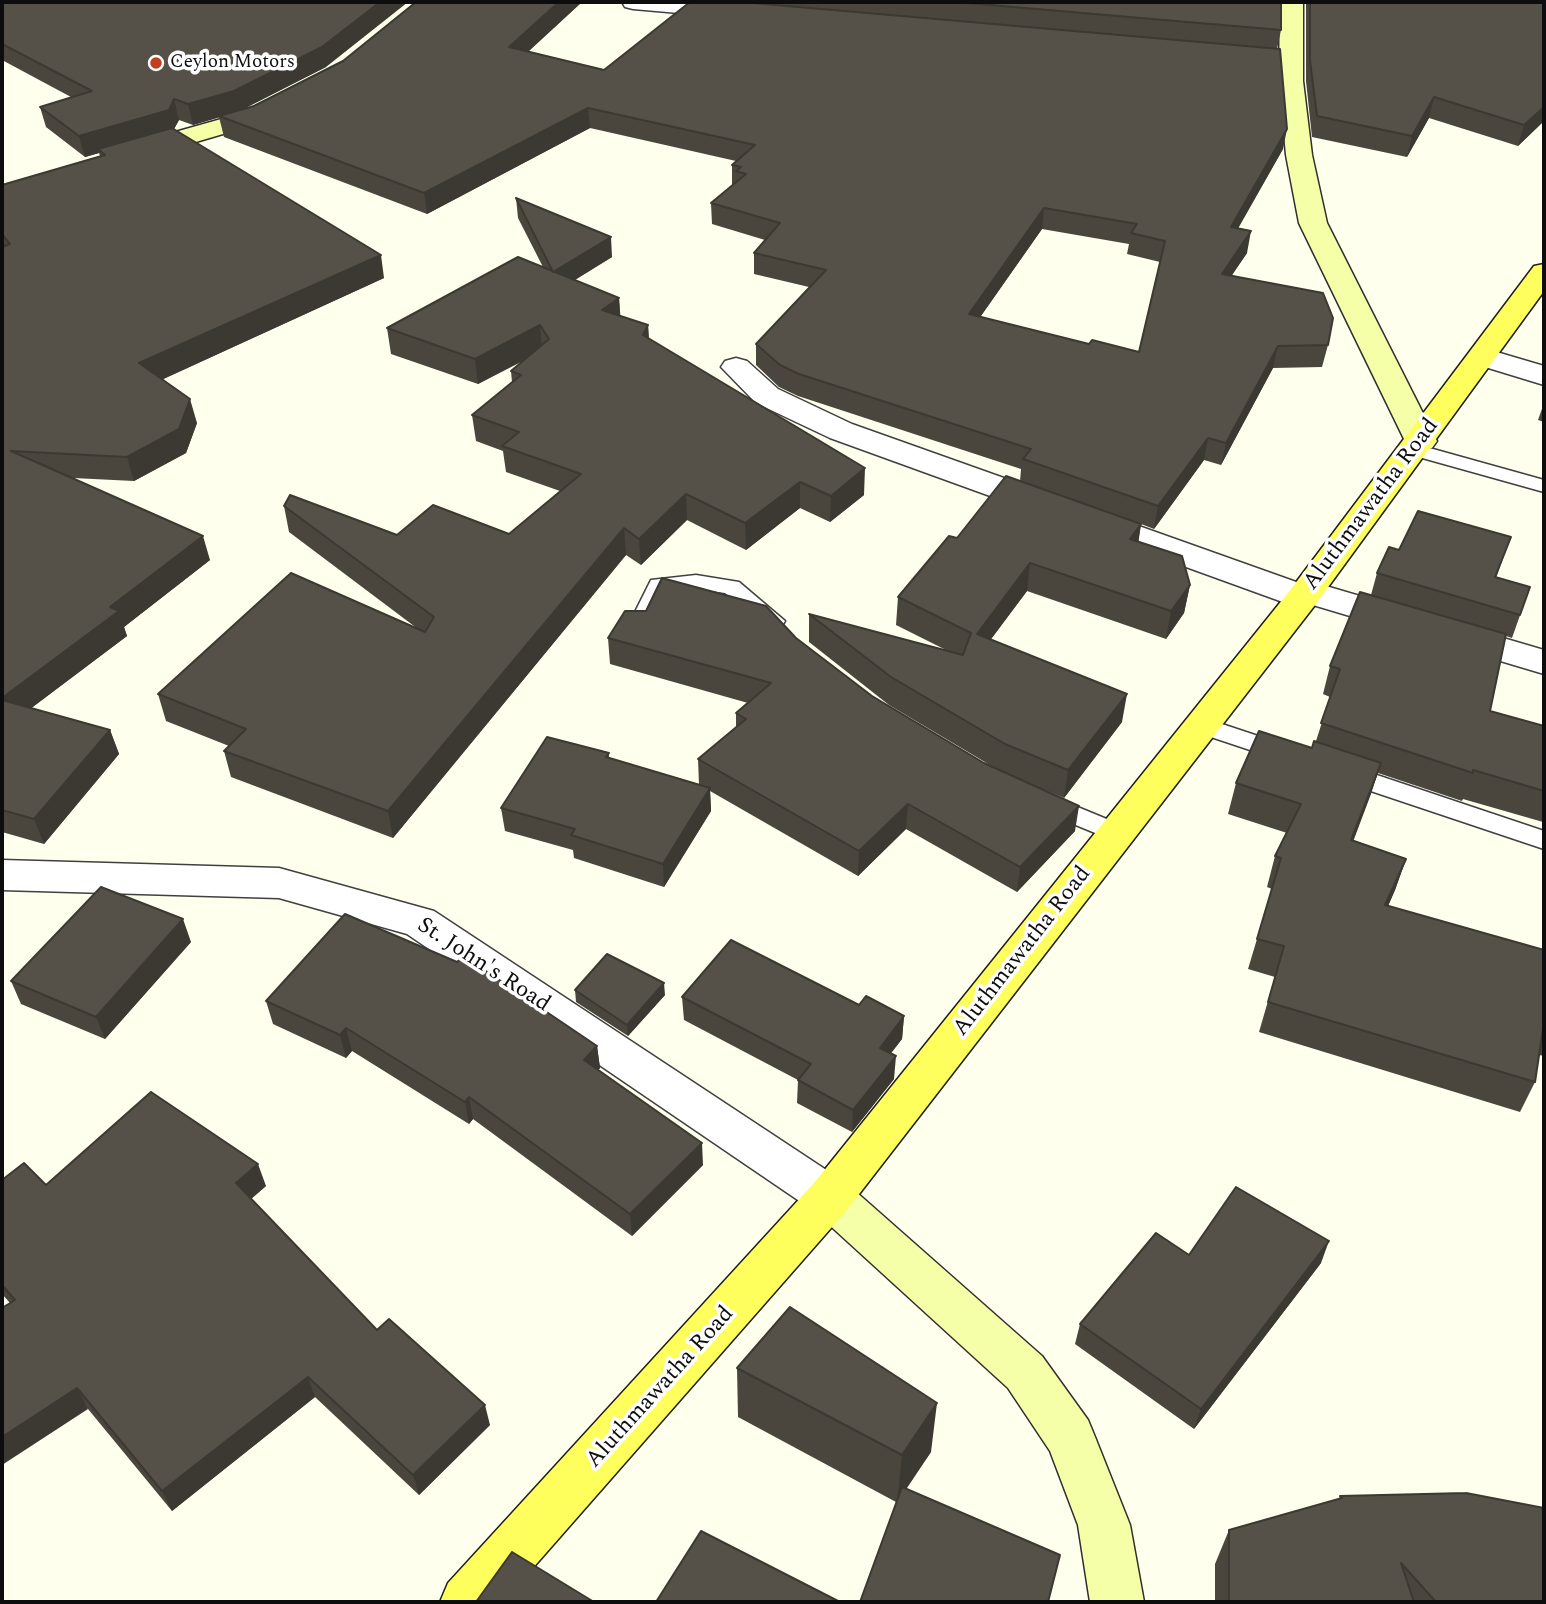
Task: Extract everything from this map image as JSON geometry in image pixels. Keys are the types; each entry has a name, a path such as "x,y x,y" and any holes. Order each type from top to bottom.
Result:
{"main road":[{"name":"Aluthmawatha Road","path":"467,1602 830,1197 1305,594 1544,272"}],"street":[{"path":"633,2 758,13"},
{"path":"1291,2 1277,60 1313,223 1418,445"},
{"path":"118,157 248,118 292,96"},
{"path":"1483,357 1544,376"},
{"path":"736,367 767,396 841,431 1305,594 1544,662"},
{"name":"St. John's Road","path":"2,874 279,883 420,922 830,1197"},
{"path":"830,1197 1025,1373 1070,1437 1104,1525 1117,1602"}],"lane":[{"path":"1418,445 1544,486"},
{"path":"637,630 659,585 696,582 731,587 767,614 790,639"},
{"path":"1200,725 1544,840"},
{"path":"1029,796 1117,833"}],"building":[{"path":"2,2 380,2 322,47 234,91 188,104 174,99 169,110 79,136 40,107 92,91 2,44"},
{"path":"416,2 559,2 509,47 604,70 690,2 741,2 1280,49 1287,129 1231,227 1251,231 1222,274 1323,293 1333,318 1328,345 1278,346 1226,443 1208,438 1158,506 1023,459 1031,449 799,374 780,365 756,344 826,270 754,253 780,223 711,203 746,174 736,171 741,167 732,165 755,145 588,108 424,193 219,116 254,106 343,61","holes":["1044,208 1137,224 1131,233 1165,241 1139,352 1092,340 1089,344 969,314"]},
{"path":"955,2 1281,2 1281,30"},
{"path":"1310,2 1544,2 1544,107 1524,125 1434,97 1412,136 1317,116 1310,61"},
{"path":"172,128 381,255 139,363 190,399 179,429 127,457 11,451 203,536 110,607 119,611 2,698 2,247 10,244 2,234 2,185 105,155 98,149"},
{"path":"516,198 611,237 553,272"},
{"path":"518,257 619,298 602,310 648,325 643,335 865,468 831,496 800,482 745,523 686,494 639,539 624,528 388,811 224,751 246,729 158,694 291,573 425,632 434,617 284,506 290,495 397,535 433,505 509,534 581,474 502,446 519,432 472,415 521,375 511,371 549,339 540,325 475,359 387,328"},
{"path":"1006,476 1141,524 1130,539 1182,556 1190,585 1171,611 1030,563 977,634 1127,694 1068,770 1005,744 891,677 809,614 963,655 971,633 898,597 949,536 957,538"},
{"path":"1418,511 1511,537 1495,577 1530,587 1520,615 1377,573 1389,547 1399,550"},
{"path":"662,578 766,606 796,638 872,696 984,763 1079,806 1020,867 908,804 859,851 698,759 746,719 736,713 771,683 608,638 625,611 646,611"},
{"path":"1360,592 1506,634 1490,711 1544,726 1544,791 1473,770 1473,773 1321,723 1340,669 1330,666"},
{"path":"2,700 110,730 34,819 2,810"},
{"path":"1259,731 1312,748 1314,741 1381,763 1351,840 1406,859 1385,905 1544,950 1544,1022 1535,1082 1268,1002 1284,946 1257,939 1281,858 1275,856 1301,804 1236,783"},
{"path":"547,737 609,753 606,757 710,788 663,864 571,835 575,829 501,808"},
{"path":"101,887 183,919 96,1017 11,981"},
{"path":"345,914 457,962 463,957 483,969 597,1046 584,1060 702,1143 630,1214 469,1097 465,1102 346,1028 340,1035 266,1001"},
{"path":"731,940 859,1005 866,996 904,1016 880,1048 896,1056 853,1110 798,1080 811,1064 682,997"},
{"path":"607,954 664,983 627,1025 575,990"},
{"path":"151,1092 258,1164 236,1183 377,1330 389,1319 485,1405 413,1475 308,1377 162,1491 77,1388 2,1437 2,1308 15,1300 2,1285 2,1180 24,1163 46,1185"},
{"path":"1236,1187 1329,1241 1201,1409 1080,1324 1156,1233 1189,1255"},
{"path":"790,1307 937,1403 902,1455 737,1368"},
{"path":"902,1487 1060,1555 1048,1602 860,1602"},
{"path":"1466,1493 1544,1508 1544,1602 1436,1602 1401,1563 1414,1602 1229,1602 1229,1530 1342,1498 1340,1496"},
{"path":"701,1531 840,1602 656,1602"},
{"path":"512,1552 594,1602 476,1602"}],"place":[{"name":"Ceylon Motors","path":"156,63"}]}
